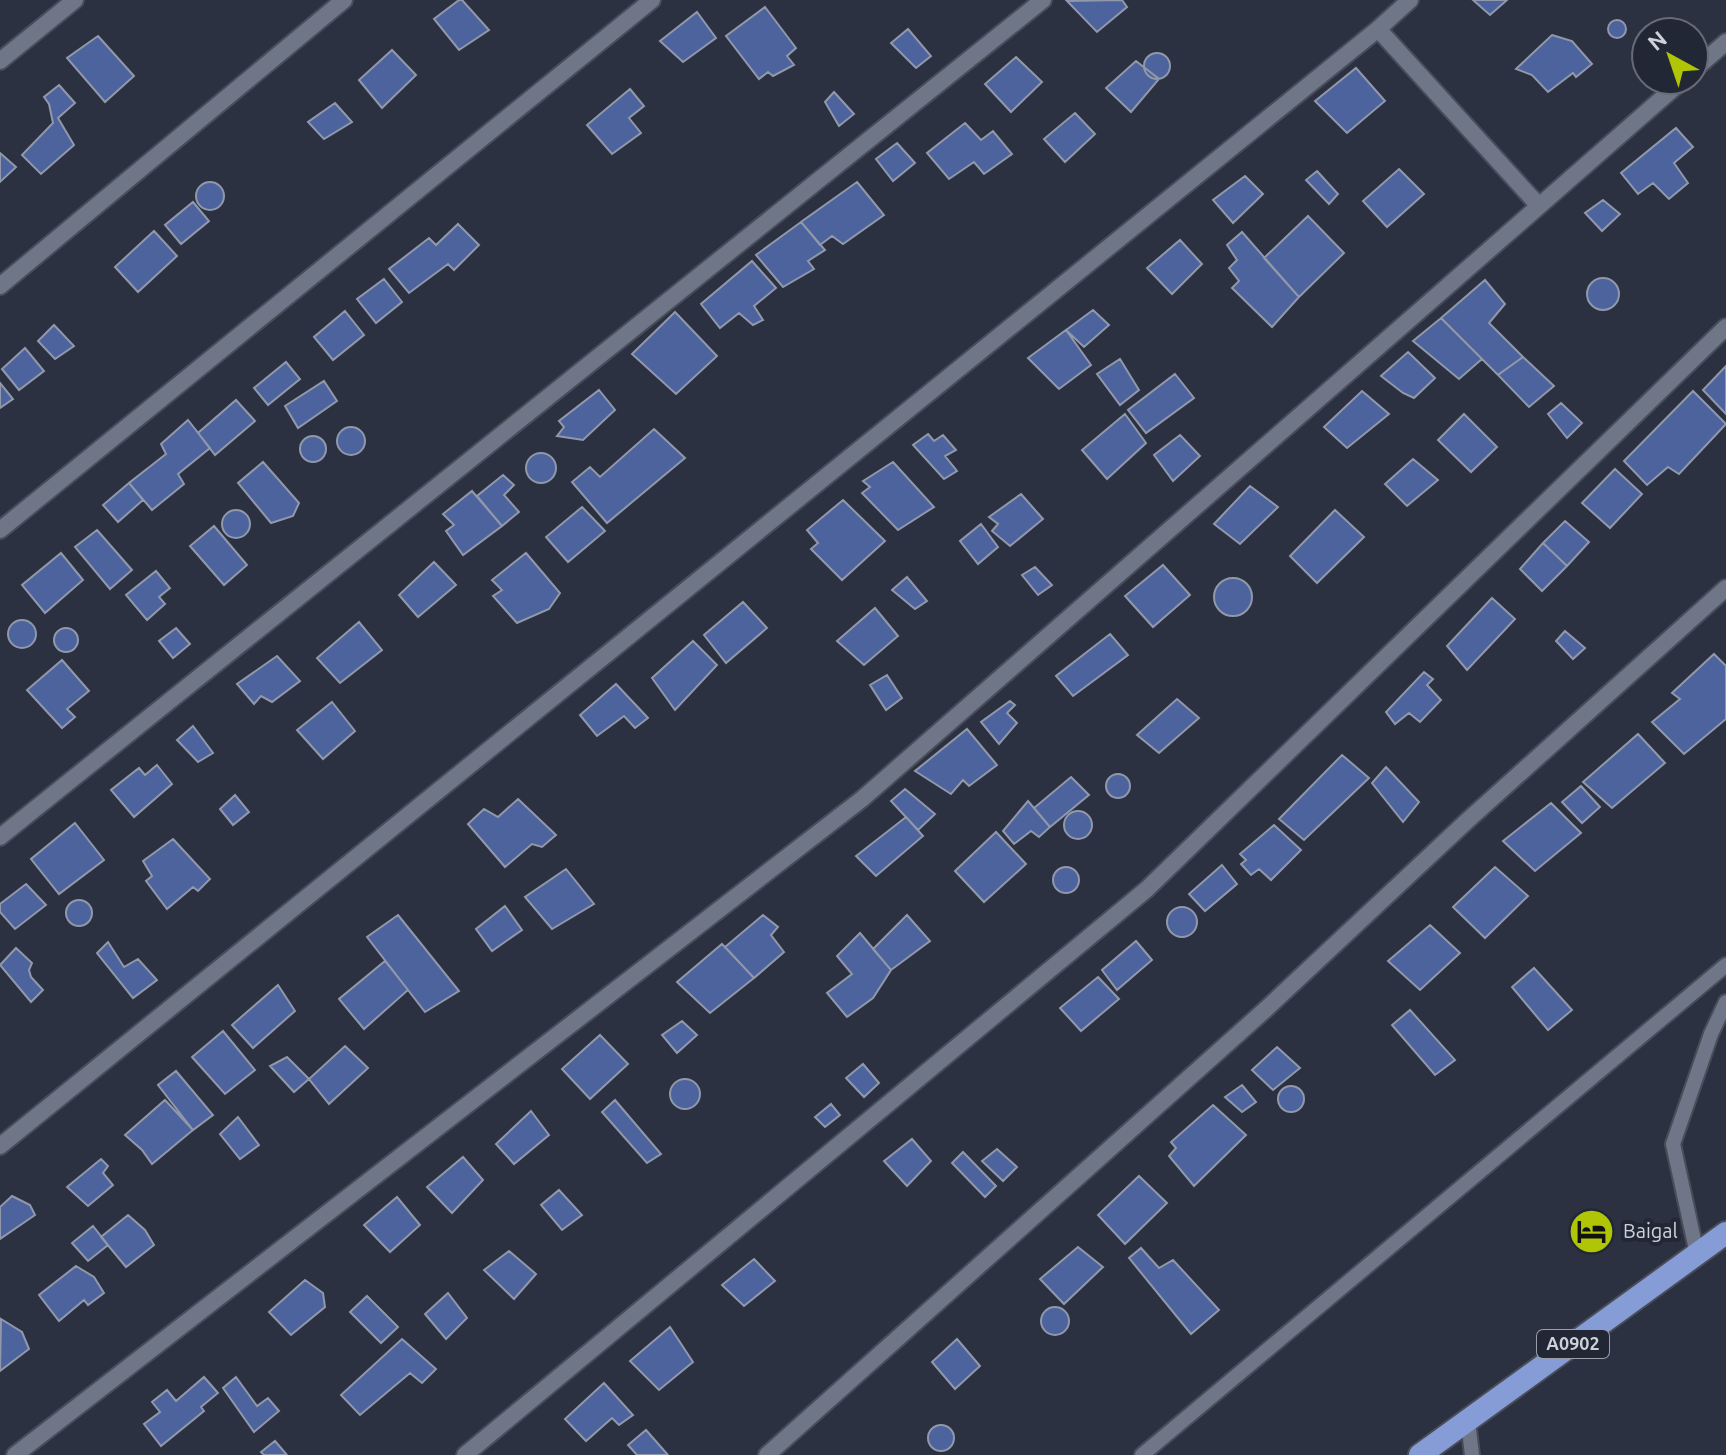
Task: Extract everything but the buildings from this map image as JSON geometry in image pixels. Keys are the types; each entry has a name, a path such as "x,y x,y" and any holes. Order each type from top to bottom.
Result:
{"highway":[{"name":"A0902","path":"1420,1455 1726,1233"}],"street":[{"path":"0,61 75,0"},
{"path":"0,286 344,0"},
{"path":"0,530 652,0"},
{"path":"0,837 1043,0"},
{"path":"0,1146 1410,0"},
{"path":"1378,29 1539,206"},
{"path":"1710,56 1726,42"},
{"path":"15,1455 862,799 1665,96"},
{"path":"465,1455 1147,889 1726,327"},
{"path":"767,1455 1266,1009 1468,820 1726,588"}],"lane":[{"path":"1142,1455 1726,965"},
{"path":"1697,1254 1673,1144 1711,1034 1726,1002"},
{"path":"1468,1421 1472,1455"}],"place":[{"name":"Baigal","path":"1592,1231"}]}
